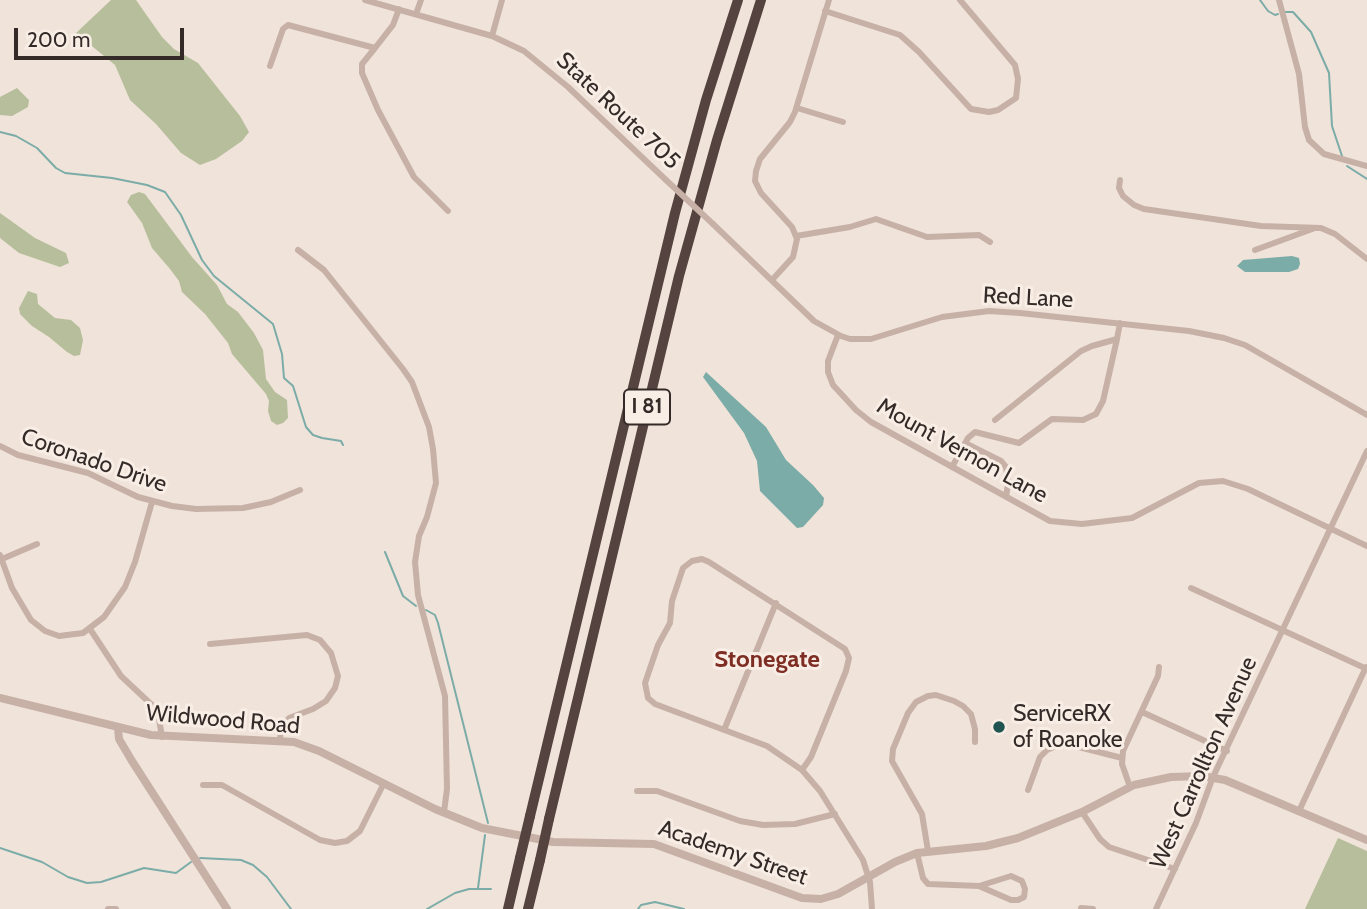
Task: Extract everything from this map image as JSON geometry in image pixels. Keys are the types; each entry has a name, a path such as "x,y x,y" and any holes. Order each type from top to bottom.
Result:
{"highway":[{"name":"I 81","path":"508,909 675,213 706,100 738,0"},
{"name":"I 81","path":"528,909 682,265 723,117 761,0"}],"street":[{"path":"365,0 492,36 502,0"},
{"path":"416,14 421,0"},
{"path":"772,281 793,257 796,236 792,227 761,192 755,181 760,159 790,122 797,108 829,0"},
{"path":"825,12 900,35 971,109 989,113 1016,98 1018,79 1015,65 960,0"},
{"path":"1279,0 1299,74 1309,140 1324,154 1367,166"},
{"path":"399,9 393,25 362,64 362,73 378,110 414,177 448,211"},
{"path":"270,66 283,29 288,25 375,48"},
{"name":"State Route 705","path":"492,36 524,51 549,69 713,224"},
{"path":"797,108 843,122"},
{"path":"1120,180 1119,188 1123,196 1144,209 1261,226 1316,227 1335,234 1367,259"},
{"path":"796,236 850,227 876,219 927,237 979,235 990,242"},
{"name":"Red Lane","path":"713,224 814,321 850,339 871,339 942,317 976,312 1020,313 1189,331 1232,340 1367,415"},
{"path":"1255,250 1316,227"},
{"path":"298,250 324,270 403,369 412,382 429,427 436,483 419,536 415,562 418,595 445,696 447,789 444,812"},
{"path":"952,467 971,434 977,431 1019,443 1052,419 1072,421 1092,416 1100,409 1103,401 1120,323"},
{"name":"Mount Vernon Lane","path":"838,335 827,365 830,379 842,396 872,422 1050,521 1082,524 1132,518 1199,483 1223,481 1248,489 1367,546"},
{"path":"995,420 1080,351 1117,339"},
{"path":"965,443 1000,461 1006,467 1009,484 1006,497"},
{"name":"Coronado Drive","path":"0,446 18,455 88,473 152,502 196,509 227,509 271,502 300,490"},
{"name":"West Carrollton Avenue","path":"1156,909 1196,823 1213,777 1367,451"},
{"path":"37,544 1,557 19,603 38,626 52,634 67,636 90,629 115,603 131,574 152,502"},
{"path":"802,770 816,745 849,658 841,644 776,603 706,560 692,561 683,568 672,601 670,623 658,645 645,683 646,693 655,704 767,746 802,770 820,791 857,849 869,878 872,909"},
{"path":"1191,587 1366,668 1299,811"},
{"path":"724,730 776,603"},
{"path":"90,629 121,676 153,706 159,719 162,737"},
{"path":"209,644 307,635 327,646 335,661 338,676 335,688 326,701 289,718 281,728 280,740"},
{"path":"1129,786 1122,758 1158,676 1159,667"},
{"path":"928,851 922,814 892,761 893,748 908,712 916,702 928,696 936,695 954,701 971,714 975,742"},
{"name":"Wildwood Road","path":"0,698 162,737 280,740 320,751 482,828 553,842"},
{"path":"1142,712 1227,751"},
{"path":"118,728 119,739 227,909"},
{"path":"1027,790 1040,757 1058,745 1071,745 1122,758"},
{"name":"Academy Street","path":"553,842 654,844 802,898 828,897 852,888 895,862 917,853 1001,843 1082,812 1129,786 1171,777 1213,777 1367,840"},
{"path":"203,785 222,785 320,840 335,843 347,841 360,831 384,783"},
{"path":"637,791 657,791 740,821 763,825 795,824 835,814"},
{"path":"1082,812 1109,848 1175,869"},
{"path":"917,853 923,878 928,884 979,886 1014,877 1024,885 1025,894 1021,899 1011,900 979,886"},
{"path":"1081,908 1093,909"},
{"path":"108,909 116,909"}],"green space":[{"path":"111,0 136,0 162,37 174,49 198,63 240,116 249,132 242,141 216,159 200,165 181,153 130,100 115,65 76,33"},
{"path":"17,88 29,100 28,107 12,116 0,115 0,97"},
{"path":"139,192 145,194 192,257 217,285 227,304 238,312 254,333 263,350 266,379 275,392 287,400 288,418 283,423 277,425 271,421 266,394 232,354 228,343 205,314 182,292 179,281 152,248 142,223 127,202 131,195"},
{"path":"0,213 35,238 66,253 69,263 60,267 19,253 0,238"},
{"path":"28,291 37,294 38,304 55,318 71,320 80,328 83,340 80,355 74,356 67,352 20,314 19,308"},
{"path":"1338,838 1367,851 1367,909 1305,909"}],"water":[{"path":"1292,256 1299,258 1300,264 1298,269 1289,272 1245,272 1237,266 1243,260"},
{"path":"706,372 766,427 786,460 824,498 823,505 803,527 797,528 760,491 757,461 744,433 703,377"}],"waterway":[{"path":"1260,0 1268,11 1278,14"},
{"path":"1285,12 1293,12 1311,32 1329,73 1332,126 1342,156"},
{"path":"0,132 16,136 37,148 56,168 65,173 112,178 147,185 165,192 181,215 202,260 214,276 273,324 282,354 284,378 293,386 306,427 313,435 341,441 343,445"},
{"path":"1347,166 1367,179"},
{"path":"385,552 403,596 416,606"},
{"path":"426,610 435,615 438,623 488,823"},
{"path":"478,888 485,835"},
{"path":"0,848 42,862 68,877 87,883 101,882 144,868 176,873 191,862"},
{"path":"200,858 241,860 253,865 267,877 291,909"},
{"path":"427,909 455,893 469,889 491,889"},
{"path":"638,909 641,905 655,902 684,909"}],"place":[{"name":"ServiceRX of Roanoke","path":"999,727"}],"district":[{"name":"Stonegate","path":"767,660"}]}
